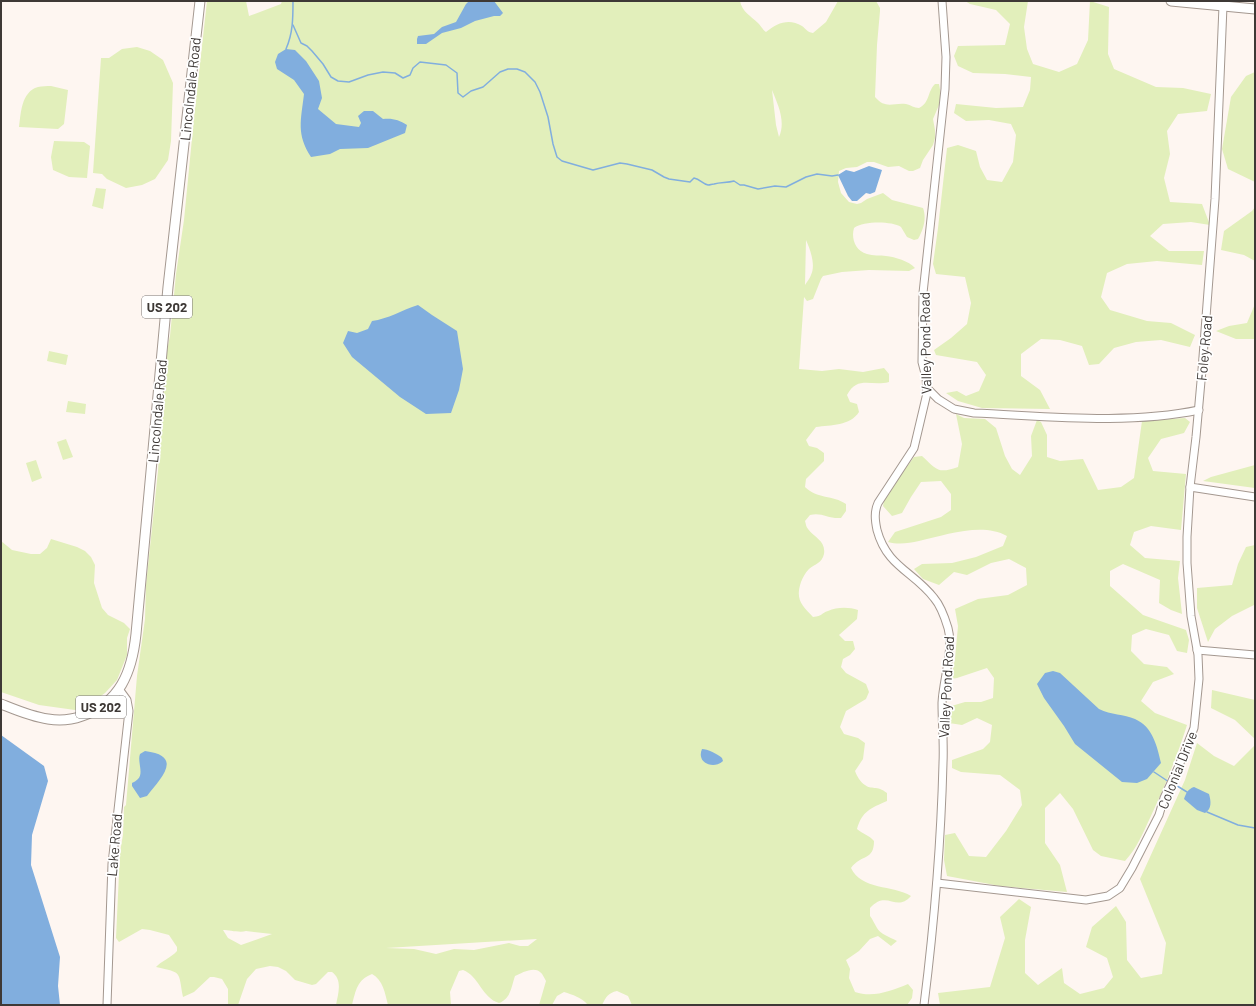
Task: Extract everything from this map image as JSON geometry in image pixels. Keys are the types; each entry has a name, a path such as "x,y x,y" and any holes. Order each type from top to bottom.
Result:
{"main road":[{"name":"Lincolndale Road","path":"1,704 40,718 49,720 67,720 100,708 114,696 130,668 136,640 168,287 200,1"},
{"path":"1171,1 1255,9"}],"street":[{"name":"Valley Pond Road","path":"924,1005 931,951 937,883 943,764 942,704 949,651 949,630 935,598 886,553 879,536 874,510 914,448 927,393 926,377 922,362 923,293 945,88 946,57 942,1"},
{"name":"Foley Road","path":"1199,410 1215,199 1223,6"},
{"path":"927,388 938,399 954,409 974,413 1135,418 1175,415 1199,410"},
{"name":"Colonial Drive","path":"937,883 1086,900 1108,896 1120,888 1132,868 1159,815 1164,798 1194,728 1199,679 1197,650 1190,616 1187,537 1190,487 1199,410"},
{"path":"1190,487 1255,497"},
{"path":"1197,650 1255,655"},
{"name":"Lake Road","path":"107,1005 112,864 129,711 127,700 119,689"}],"green space":[{"path":"207,1 246,1 249,16 281,4 282,1 740,1 745,11 766,32 779,24 792,22 813,33 826,22 838,1 876,1 880,11 875,97 879,101 890,105 906,104 919,108 923,106 927,100 932,87 935,84 939,84 941,95 939,105 933,119 935,138 933,145 923,160 920,168 909,171 899,166 888,167 874,162 867,162 857,167 846,168 839,171 838,182 841,193 849,202 857,204 861,203 883,193 892,200 923,208 924,220 923,228 918,239 914,240 907,237 901,227 884,223 864,224 854,228 853,232 855,244 859,250 869,255 898,258 906,261 915,268 909,271 869,270 842,272 823,276 813,299 807,301 804,297 799,369 822,371 839,369 863,372 884,368 889,374 889,382 860,383 856,385 847,395 850,402 857,404 859,412 855,417 840,424 816,427 806,440 809,446 817,448 824,453 824,461 806,479 805,487 820,495 841,501 846,504 846,511 841,518 832,518 814,514 810,515 805,521 807,528 822,543 824,554 820,561 805,574 799,588 799,598 813,617 839,608 858,610 857,619 839,635 845,641 853,641 855,649 850,655 843,659 841,667 846,673 866,684 869,692 866,699 846,711 840,727 844,734 858,738 865,743 863,759 855,771 860,781 865,785 880,789 887,793 887,801 872,808 864,814 859,823 857,829 874,841 873,847 872,852 869,855 851,868 856,875 870,884 911,896 906,901 901,902 881,900 870,908 870,916 878,930 897,941 891,946 878,936 870,939 859,951 846,960 850,969 849,978 855,992 862,994 882,993 908,984 913,990 912,998 907,1005 632,1005 628,996 617,991 611,993 602,1005 588,1005 580,998 564,992 557,996 552,1005 539,1005 546,981 543,975 537,970 528,971 515,976 508,995 499,1003 488,997 473,977 463,970 459,971 450,992 451,1005 388,1005 381,983 372,974 360,982 352,1005 336,1005 339,992 339,983 338,979 332,972 328,972 316,984 312,985 295,980 286,971 278,967 270,966 256,969 247,979 238,1005 228,1005 228,989 222,979 210,977 194,992 183,997 178,974 156,967 177,951 177,947 169,935 142,929 119,942 116,938 120,852 123,835 124,807 126,805 137,676 145,619 146,585 158,471 166,355 170,336 176,274 184,220","holes":["772,90 779,107 782,125 779,137","806,240 811,252 813,267 811,276 805,285","223,930 272,934 241,945 228,938","537,939 528,946 520,946 509,943 474,950 454,949 436,954 414,949 386,948"]},
{"path":"965,1 1028,1 1024,27 1027,49 1033,64 1059,72 1077,64 1088,40 1090,1 1109,7 1108,54 1114,69 1156,87 1183,88 1211,94 1207,111 1178,114 1167,131 1170,154 1164,178 1170,202 1202,204 1210,225 1191,222 1163,224 1150,236 1169,251 1204,251 1202,265 1157,261 1127,264 1107,273 1101,297 1110,310 1147,321 1171,323 1195,335 1190,347 1161,340 1136,342 1114,348 1099,364 1089,365 1082,346 1060,340 1041,339 1021,354 1021,376 1040,390 1050,409 982,408 958,401 946,393 957,391 966,396 979,391 986,375 977,362 936,355 934,350 967,324 971,303 965,277 936,274 933,264 947,148 958,145 976,151 980,167 987,180 1002,182 1013,162 1016,135 1011,124 989,120 966,121 954,113 956,104 996,108 1023,107 1030,90 1031,77 1005,74 973,73 958,66 954,56 958,46 1005,45 1010,24 996,10 970,4"},
{"path":"137,47 150,51 163,60 173,83 171,141 168,160 155,179 142,185 126,188 107,179 102,174 93,173 101,58 109,58 122,49"},
{"path":"1255,72 1255,182 1228,169 1222,149 1231,97 1246,76"},
{"path":"51,86 68,90 64,124 58,129 19,127 21,110 28,93 38,87"},
{"path":"54,141 84,142 90,146 87,178 69,177 53,170 51,157"},
{"path":"96,188 106,189 103,209 92,206"},
{"path":"1255,207 1255,261 1244,255 1221,250 1224,231 1252,211"},
{"path":"1255,304 1255,339 1236,339 1216,331 1229,326 1247,323"},
{"path":"49,351 68,355 66,365 47,361"},
{"path":"68,401 86,404 85,414 66,412"},
{"path":"956,414 964,418 985,419 996,428 1005,456 1012,469 1020,475 1032,456 1031,436 1037,420 1041,422 1047,435 1047,457 1060,461 1083,459 1098,490 1121,487 1134,478 1142,421 1185,418 1190,422 1184,433 1161,439 1148,458 1153,471 1186,474 1181,530 1151,526 1134,532 1130,545 1145,558 1180,561 1178,578 1182,614 1159,603 1160,580 1123,564 1110,571 1110,586 1143,615 1186,630 1189,640 1187,653 1177,651 1169,635 1146,629 1132,635 1131,651 1144,664 1167,667 1174,674 1153,682 1141,701 1155,713 1187,725 1175,761 1155,807 1133,851 1125,861 1101,856 1093,850 1073,809 1060,793 1045,808 1045,843 1060,865 1067,892 1000,886 947,876 944,860 945,835 955,833 969,856 986,857 1006,831 1022,805 1020,790 1000,775 961,772 952,768 952,760 983,749 990,742 992,725 977,718 962,725 949,723 948,707 965,702 981,702 993,698 994,678 987,668 951,679 955,659 958,626 955,609 978,599 1008,595 1027,585 1026,568 1009,559 991,563 967,575 954,572 939,585 923,579 914,569 922,564 952,563 976,557 1003,546 1007,536 997,532 986,530 964,531 908,543 888,542 895,532 941,517 951,510 951,494 941,481 921,482 902,513 892,516 883,506 885,496 914,457 922,456 935,467 942,470 958,467 962,444"},
{"path":"66,439 73,457 63,460 57,442"},
{"path":"36,460 42,478 32,482 26,463"},
{"path":"1255,465 1255,488 1203,481 1211,477"},
{"path":"51,539 77,547 85,551 91,557 95,565 94,583 102,608 108,615 124,623 130,629 127,638 127,655 117,680 105,693 84,708 75,710 39,705 1,692 1,541 12,550 31,554 40,554 47,548"},
{"path":"1255,545 1255,606 1254,605 1232,616 1215,629 1208,642 1197,608 1197,588 1232,585 1238,564 1246,547"},
{"path":"1212,690 1255,700 1255,739 1235,720 1211,708"},
{"path":"1197,743 1214,756 1234,766 1255,745 1255,1005 940,1005 938,993 990,987 1005,938 1000,917 1019,899 1031,907 1025,940 1025,973 1038,985 1062,968 1064,983 1080,994 1104,988 1113,977 1107,958 1086,947 1092,927 1116,906 1126,922 1127,960 1141,978 1162,974 1166,943 1140,879 1185,780"}],"water":[{"path":"469,1 494,1 503,13 500,16 475,21 461,28 442,33 426,44 417,44 418,36 434,34 442,27 456,22"},
{"path":"286,49 295,50 306,61 319,81 322,98 318,109 336,124 359,127 361,123 358,116 364,111 373,111 383,119 396,120 407,125 405,133 368,148 340,149 330,154 311,157 306,149 301,134 304,94 294,80 277,69 275,62 278,54"},
{"path":"869,166 882,170 875,192 870,194 866,193 857,201 852,201 838,175 846,170 854,172"},
{"path":"418,305 457,331 463,369 459,390 451,413 426,414 400,397 352,357 343,343 348,331 357,333 368,329 372,321"},
{"path":"1053,671 1060,673 1099,709 1131,717 1141,722 1146,727 1150,732 1158,750 1161,763 1147,779 1137,783 1122,782 1075,744 1044,698 1037,684 1045,673"},
{"path":"1,735 44,766 48,781 32,835 31,865 60,957 58,986 60,1005 1,1005"},
{"path":"702,749 718,755 723,761 715,765 707,764 701,758"},
{"path":"145,751 157,754 164,758 167,763 163,776 147,796 140,798 132,786 132,783 140,776 139,757 140,754"},
{"path":"1194,787 1209,794 1210,807 1205,813 1197,810 1184,799 1190,789"}],"waterway":[{"path":"286,49 293,19 293,1"},
{"path":"293,25 301,43 312,51 323,64 331,77 338,81 349,82 368,75 383,72 395,73 403,78 410,75 413,68 420,62 446,65 457,73 458,93 463,97 471,91 483,87 500,72 508,69 517,69 525,72 535,82 540,92 548,117 557,157 562,161 593,170 620,163 652,170 669,179 690,182 694,178 708,185 734,181 740,185 758,189 775,186 786,187 806,177 817,174 832,176 838,175"},
{"path":"1154,772 1169,782"},
{"path":"1174,784 1187,792"},
{"path":"1207,812 1238,825 1255,828"}]}
